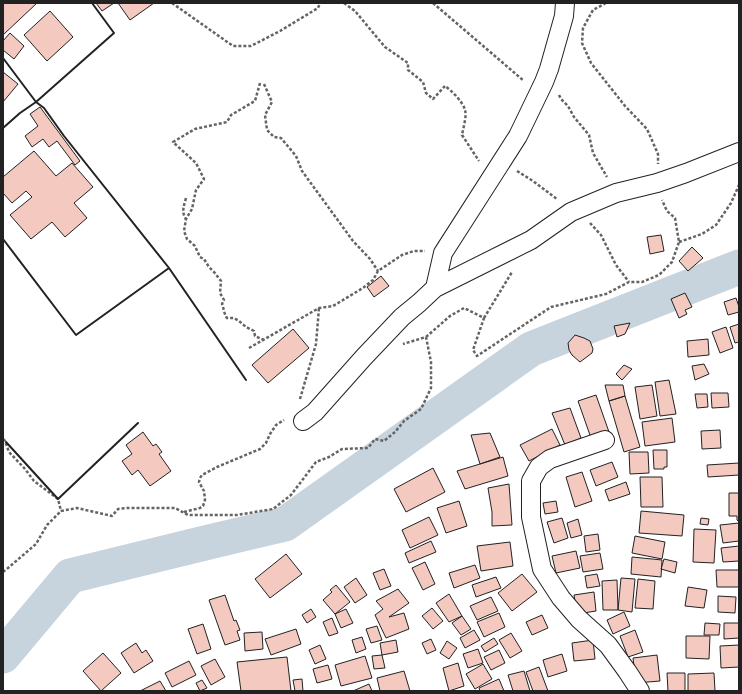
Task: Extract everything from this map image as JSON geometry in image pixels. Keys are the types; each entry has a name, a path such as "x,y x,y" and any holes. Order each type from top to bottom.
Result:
{"street":[{"path":"435,288 443,253 518,136 544,82 564,16 565,3"},
{"path":"303,418 315,412 402,317 435,288 531,240 571,212 616,193 658,183 739,152"},
{"path":"605,440 550,459 539,467 531,481 531,517 542,569 561,598 579,619 608,645 640,691"}],"path":[{"path":"172,3 233,46 251,46 287,27 318,8 320,3"},
{"path":"344,3 365,22 385,47 408,63 408,70 424,82 426,93 433,99 445,86 452,91 466,111 462,135 479,162 479,170 487,183"},
{"path":"433,3 526,83 544,82 559,92 561,99 568,106 574,117 589,135 593,153 616,193"},
{"path":"515,266 484,318 473,350 477,356 551,308 606,294 629,282 642,282 659,275 672,262 679,242 675,218 667,210 658,190 658,154 647,128 625,106 592,63 582,43 583,28 593,10 606,3"},
{"path":"260,83 255,101 231,115 227,122 195,129 173,142 196,163 204,179 196,190 192,209 186,219 184,231 187,239 195,246 200,257 204,259 208,267 221,281 220,293 224,300 222,304 224,308 224,315 227,318 234,318 239,321 246,328 254,331 255,336 264,340"},
{"path":"264,84 272,102 265,115 267,130 274,137 281,138 296,156 302,171 352,241 370,259 378,271"},
{"path":"499,164 513,169 533,181 562,203 571,212 590,224 601,235 616,265 629,282"},
{"path":"679,242 702,234 716,225 731,202 739,185"},
{"path":"186,198 183,208 183,215 186,219"},
{"path":"249,348 319,308 333,306 363,288 373,280 378,271 402,255 414,251 443,253"},
{"path":"303,418 299,403 316,344 319,308"},
{"path":"398,346 426,336 450,316 464,308 484,318"},
{"path":"3,572 36,544 47,525 61,511 77,508 112,516 118,509 155,507 175,508 188,515 237,515 273,509 291,495 316,462 329,457 342,449 368,448 375,439 384,441 395,432 404,421 421,409 431,388 431,362 426,336"},
{"path":"183,512 203,506 205,500 204,491 199,482 202,475 217,466 260,449 266,443 276,426 284,421 290,414 303,418"},
{"path":"3,439 9,452 34,481 58,499 61,511"}],"building":[{"path":"3,3 37,3 3,35"},
{"path":"96,3 114,3 102,11"},
{"path":"118,3 154,3 130,20"},
{"path":"50,11 73,37 47,61 24,35"},
{"path":"10,33 24,46 14,59 3,50 3,41"},
{"path":"3,72 18,84 3,102"},
{"path":"40,107 80,161 75,165 57,141 49,147 43,139 32,147 25,136 38,126 30,114"},
{"path":"34,151 56,176 72,163 93,187 74,203 87,218 65,237 52,222 31,239 10,215 32,197 26,191 12,203 3,193 3,177"},
{"path":"661,235 664,251 650,254 647,237"},
{"path":"692,247 703,258 688,271 679,261"},
{"path":"381,276 389,286 374,297 367,287"},
{"path":"685,293 692,307 685,310 687,314 679,318 671,299"},
{"path":"736,298 739,312 728,315 724,302"},
{"path":"630,323 625,334 617,337 614,326"},
{"path":"739,324 739,342 735,343 730,327"},
{"path":"726,327 733,348 720,353 712,332"},
{"path":"293,329 309,348 268,383 252,365"},
{"path":"575,335 590,341 593,349 592,353 580,362 569,350 568,343"},
{"path":"708,339 709,355 688,357 687,341"},
{"path":"704,364 709,374 695,380 692,366"},
{"path":"624,365 632,369 622,380 616,374"},
{"path":"669,380 676,414 660,416 655,382"},
{"path":"605,385 623,385 625,396 609,401"},
{"path":"652,385 657,416 640,419 635,387"},
{"path":"711,393 728,393 729,407 712,408"},
{"path":"695,394 707,394 708,407 697,408"},
{"path":"596,395 609,432 591,438 578,401"},
{"path":"625,396 640,447 624,452 609,401"},
{"path":"570,408 581,438 565,445 552,413"},
{"path":"672,418 675,442 645,446 642,422"},
{"path":"552,429 560,445 529,461 520,445"},
{"path":"720,430 721,448 702,449 701,431"},
{"path":"143,432 153,446 156,444 162,452 159,454 171,471 150,486 138,470 132,475 122,461 132,454 126,445"},
{"path":"490,433 500,457 480,464 471,435"},
{"path":"653,450 667,450 667,467 664,467 664,469 654,469"},
{"path":"629,452 648,452 649,473 630,474"},
{"path":"503,457 508,476 465,489 457,471"},
{"path":"612,462 618,477 596,486 590,470"},
{"path":"739,463 739,475 708,477 707,465"},
{"path":"433,468 445,492 406,512 394,489"},
{"path":"582,472 592,501 575,507 566,477"},
{"path":"640,477 662,477 663,507 641,507"},
{"path":"626,482 630,494 609,501 605,490"},
{"path":"509,484 512,525 492,526 492,512 488,488"},
{"path":"729,493 739,493 739,522 737,520 737,516 729,516"},
{"path":"459,501 467,526 446,533 437,508"},
{"path":"556,501 558,512 545,514 543,503"},
{"path":"641,511 684,515 682,536 639,533"},
{"path":"429,517 438,535 410,548 402,530"},
{"path":"562,518 568,538 554,543 547,522"},
{"path":"701,518 709,519 708,525 700,524"},
{"path":"578,519 582,535 571,538 567,523"},
{"path":"739,523 739,541 723,543 720,525"},
{"path":"694,529 716,530 714,563 693,562"},
{"path":"598,534 600,550 586,552 584,536"},
{"path":"635,536 665,542 662,559 632,553"},
{"path":"431,541 436,552 409,563 405,553"},
{"path":"510,542 513,566 481,571 477,546"},
{"path":"739,546 739,561 723,562 721,548"},
{"path":"576,551 580,568 556,573 552,556"},
{"path":"600,553 603,569 583,572 580,556"},
{"path":"286,554 302,574 270,598 255,579"},
{"path":"632,557 662,560 661,577 631,574"},
{"path":"664,559 677,562 675,573 661,569"},
{"path":"425,562 435,584 423,590 412,568"},
{"path":"475,565 480,578 454,588 449,573"},
{"path":"384,569 391,586 380,590 373,573"},
{"path":"716,570 739,570 739,587 717,587"},
{"path":"522,574 537,592 512,611 498,593"},
{"path":"597,574 600,586 587,588 585,576"},
{"path":"496,577 501,588 476,597 472,585"},
{"path":"356,578 367,595 355,603 344,587"},
{"path":"621,578 635,579 632,612 618,610"},
{"path":"638,579 655,581 653,609 635,608"},
{"path":"617,580 618,610 603,610 602,581"},
{"path":"336,585 350,602 335,614 323,600 332,592 330,590"},
{"path":"688,587 707,590 704,608 685,606"},
{"path":"398,589 409,603 389,617 404,613 409,629 386,638 375,615 383,609 376,601"},
{"path":"594,592 596,611 577,614 574,595"},
{"path":"449,594 462,616 449,622 436,603"},
{"path":"225,595 234,621 236,620 240,630 237,631 240,640 225,645 209,600"},
{"path":"718,596 736,597 735,613 718,612"},
{"path":"491,597 498,611 477,620 470,606"},
{"path":"432,608 443,621 433,629 422,616"},
{"path":"311,609 316,617 307,623 302,615"},
{"path":"346,609 353,623 341,628 335,614"},
{"path":"624,612 630,626 613,634 607,620"},
{"path":"499,613 505,627 484,637 477,622"},
{"path":"542,615 548,628 532,635 526,622"},
{"path":"462,616 471,629 461,635 452,623"},
{"path":"332,618 338,633 329,636 323,622"},
{"path":"705,623 720,624 719,635 704,635"},
{"path":"724,623 739,623 739,638 724,639"},
{"path":"203,624 211,649 197,654 188,629"},
{"path":"377,626 382,640 371,643 366,629"},
{"path":"296,629 301,644 271,655 265,639"},
{"path":"474,630 480,640 465,648 460,638"},
{"path":"635,630 643,652 628,657 620,636"},
{"path":"262,632 263,649 245,651 244,633"},
{"path":"511,633 522,651 510,658 499,640"},
{"path":"686,636 710,636 709,659 686,658"},
{"path":"362,637 366,649 356,653 352,640"},
{"path":"494,638 498,644 485,652 481,646"},
{"path":"431,639 436,650 427,654 422,643"},
{"path":"396,640 398,652 382,655 380,643"},
{"path":"593,640 595,659 574,661 572,643"},
{"path":"447,641 457,648 449,659 440,653"},
{"path":"136,643 142,653 146,650 153,661 134,673 121,653"},
{"path":"320,645 326,659 315,664 309,650"},
{"path":"739,645 739,667 721,668 720,646"},
{"path":"478,649 483,663 468,668 463,654"},
{"path":"499,650 505,663 491,670 484,657"},
{"path":"103,653 121,673 101,691 83,671"},
{"path":"562,654 567,671 548,677 543,660"},
{"path":"382,655 385,668 374,669 372,656"},
{"path":"657,655 660,681 636,683 633,658"},
{"path":"365,656 372,678 341,686 335,665"},
{"path":"287,657 291,691 241,691 237,662"},
{"path":"215,659 225,677 211,685 201,666"},
{"path":"189,661 196,675 172,687 165,673"},
{"path":"458,663 464,686 449,691 443,668"},
{"path":"483,664 492,679 475,689 466,674"},
{"path":"328,665 332,679 317,683 313,669"},
{"path":"539,667 548,691 533,691 526,672"},
{"path":"404,671 410,691 380,691 377,678"},
{"path":"524,671 530,691 513,691 508,675"},
{"path":"667,673 685,673 685,691 668,691"},
{"path":"714,673 715,691 688,691 688,674"},
{"path":"302,679 303,691 295,691 293,680"},
{"path":"499,679 504,691 480,691 479,688"},
{"path":"202,680 207,688 200,691 196,683"},
{"path":"160,681 166,691 140,691"},
{"path":"369,684 372,691 353,691"}],"waterway":[{"path":"3,656 70,576 285,524 531,349 739,267"}],"wall":[{"path":"3,128 20,113 36,102 114,33 92,3"},
{"path":"3,58 36,102 44,108 64,136 169,268 246,380"},
{"path":"3,239 76,335 169,268"},
{"path":"6,442 58,499 138,423"}]}
